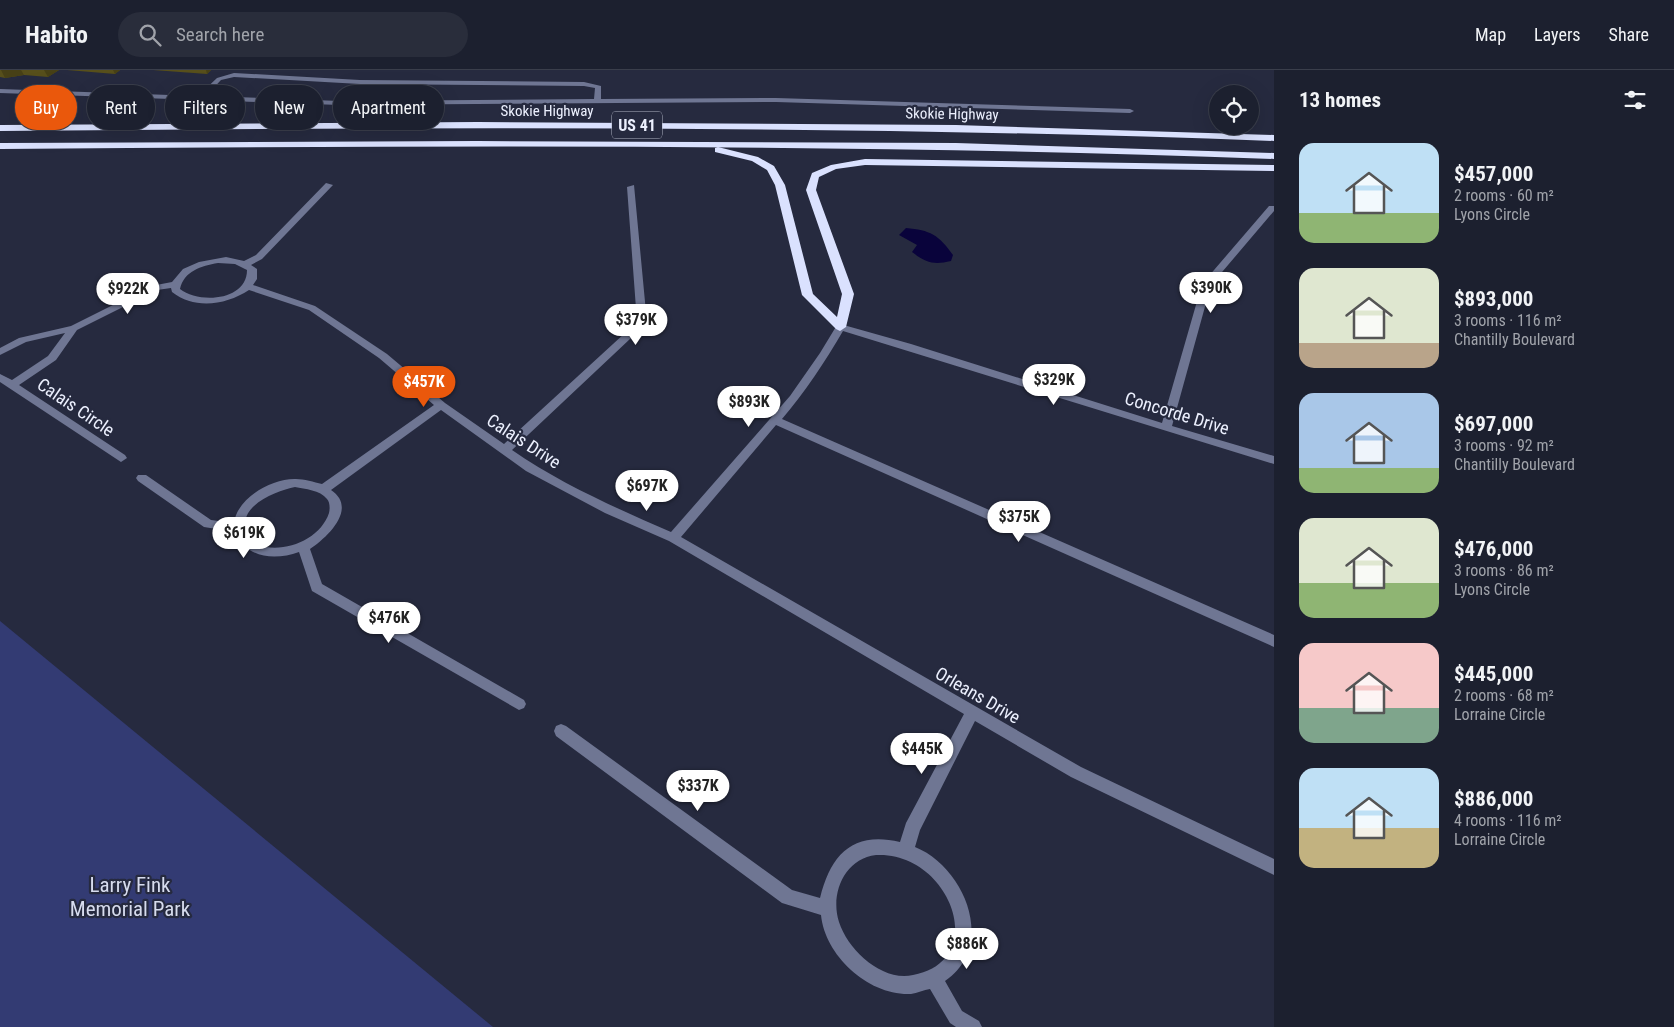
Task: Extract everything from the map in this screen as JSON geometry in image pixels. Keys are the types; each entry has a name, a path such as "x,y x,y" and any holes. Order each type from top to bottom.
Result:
{"highway":[{"name":"Skokie Highway","path":"0,128 847,126 1274,138"},
{"path":"662,144 724,151 754,159 771,168 780,185 808,295 840,327"},
{"name":"Skokie Highway","path":"0,146 848,144 1048,148 1274,156"},
{"path":"840,327 848,294 811,190 815,175 834,167 865,162 1274,168"}],"street":[{"path":"213,85 219,79 234,75 360,82 584,84 599,87 598,101"},
{"path":"0,91 165,97"},
{"path":"245,100 340,103 598,101 879,102 1130,111"},
{"path":"246,264 259,257 329,185"},
{"path":"504,452 642,323 631,187"},
{"path":"1166,428 1207,284 1272,208"},
{"path":"226,260 246,264 252,269 253,274 247,286 226,298 200,302 188,300 180,296 175,290 175,284 181,275 201,264 226,260"},
{"name":"Calais Circle","path":"0,352 23,340 74,328 154,288 175,284"},
{"name":"Calais Drive","path":"247,286 312,308 383,356 441,405 504,452 609,510 673,538"},
{"path":"673,538 794,398 826,354 840,327"},
{"name":"Concorde Drive","path":"840,327 1274,460"},
{"name":"Calais Circle","path":"12,385 52,358 74,328"},
{"name":"Calais Circle","path":"0,377 121,458"},
{"path":"324,489 441,405"},
{"path":"774,420 1274,641"},
{"path":"142,478 208,524 238,528"},
{"path":"295,483 311,484 324,489 333,496 337,506 335,518 329,529 317,539 303,547 284,552 267,552 252,548 242,539 238,528 241,516 249,504 262,494 278,486 295,483"},
{"name":"Orleans Drive","path":"673,538 1076,772 1274,867"},
{"path":"303,547 317,587 519,704"},
{"path":"906,851 912,828 972,713"},
{"path":"561,731 788,897 827,908"},
{"path":"885,847 906,851 927,861 945,878 958,899 964,923 962,946 951,966 934,979 916,985 896,984 876,977 863,969 842,948 831,928 827,908 829,887 836,870 849,857 866,849 885,847"},
{"path":"934,979 956,1017 973,1027"}],"green space":[{"name":"Larry Fink Memorial Park","path":"0,621 493,1027 0,1027"}],"shaded area":[{"path":"906,228 922,230 938,238 953,255 951,261 930,262 917,256 912,252 917,245 899,235"}]}
